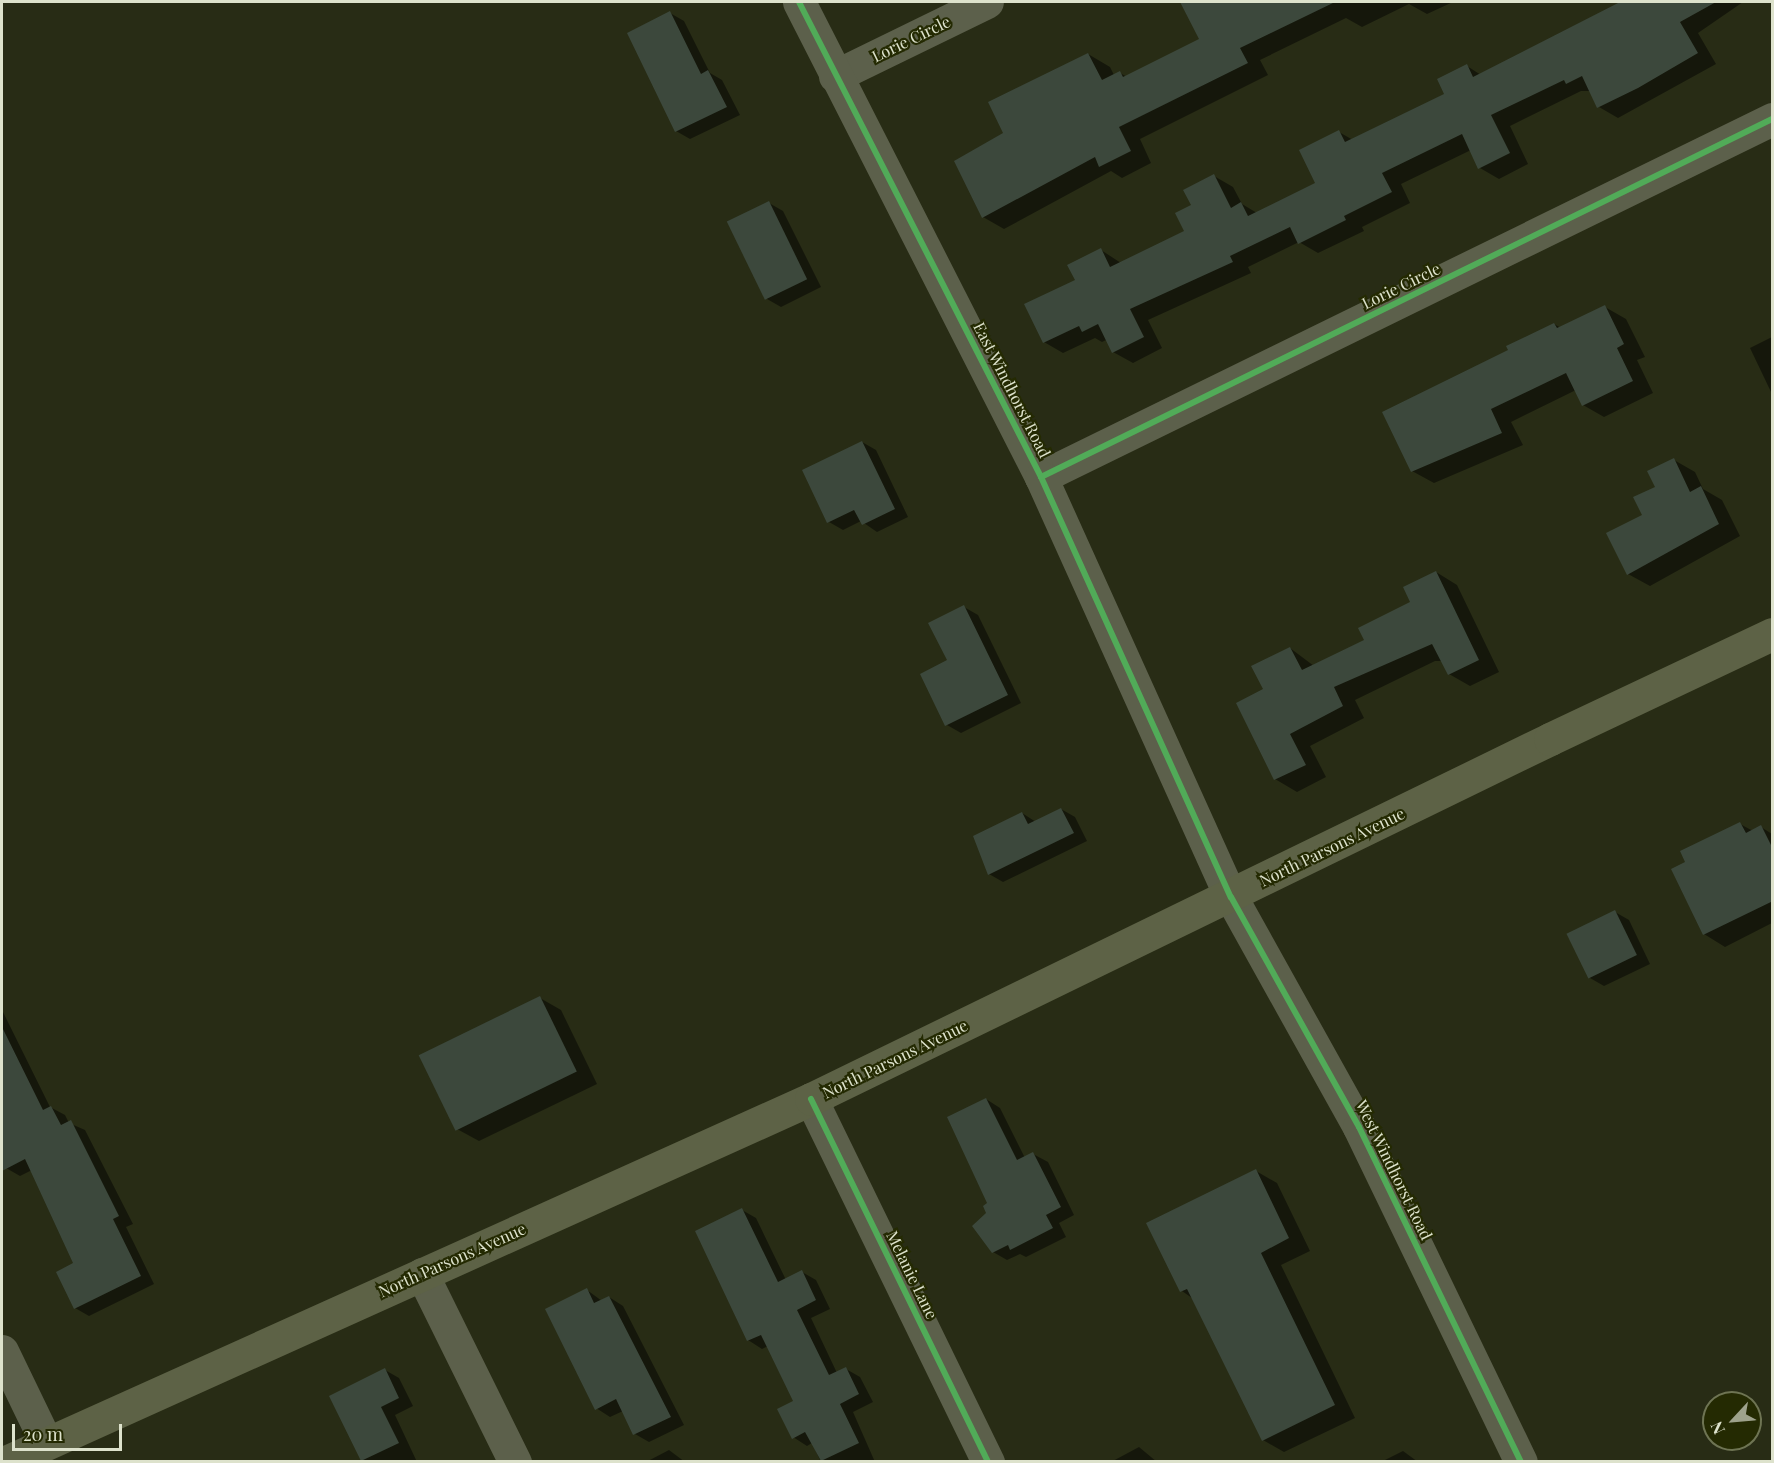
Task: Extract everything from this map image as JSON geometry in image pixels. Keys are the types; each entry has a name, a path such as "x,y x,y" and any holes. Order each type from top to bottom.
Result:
{"main road":[{"name":"North Parsons Avenue","path":"6,1461 811,1100 1231,897 1550,739 1773,634"}],"street":[{"name":"East Windhorst Road","path":"798,2 1041,477 1231,897"},
{"name":"Lorie Circle","path":"835,76 987,2"},
{"name":"Lorie Circle","path":"1041,477 1773,119"},
{"name":"West Windhorst Road","path":"1231,897 1359,1127 1521,1461"},
{"name":"Melanie Lane","path":"811,1100 988,1461"},
{"path":"422,1274 514,1461"},
{"path":"2,1351 46,1442"}],"building":[{"path":"1180,2 1335,2 1240,48 1248,63 1119,127 1131,151 1099,167 1095,157 982,218 954,161 1003,133 988,102 1088,53 1102,80 1120,71 1123,77 1199,39"},
{"path":"1620,2 1716,2 1680,22 1698,53 1638,88 1597,108 1582,76 1566,84 1564,80 1491,115 1510,153 1478,169 1462,134 1382,173 1392,192 1344,216 1346,220 1298,244 1290,227 1230,256 1233,262 1130,309 1144,337 1112,353 1098,324 1082,332 1079,326 1043,343 1024,304 1075,280 1067,265 1101,248 1110,267 1184,231 1175,213 1191,205 1183,190 1214,174 1231,208 1241,202 1248,216 1315,183 1299,150 1339,130 1345,142 1444,94 1437,79 1467,64 1473,77"},
{"path":"670,11 701,74 708,70 727,107 675,132 627,33"},
{"path":"769,201 807,279 765,300 727,222"},
{"path":"1605,305 1624,344 1617,348 1633,381 1582,406 1566,373 1491,409 1502,433 1411,472 1382,412 1508,350 1506,346 1554,323 1557,328"},
{"path":"862,441 895,509 862,525 854,510 827,523 802,470"},
{"path":"1674,458 1690,492 1701,486 1719,524 1627,575 1606,533 1642,515 1633,497 1655,487 1647,471"},
{"path":"1436,571 1479,660 1448,675 1432,644 1334,687 1343,706 1290,734 1306,765 1274,780 1236,703 1263,689 1251,666 1290,647 1302,670 1364,640 1358,628 1410,602 1403,587"},
{"path":"964,605 1008,695 945,726 920,674 947,660 928,623"},
{"path":"1061,808 1074,833 988,875 973,836 1022,812 1028,824"},
{"path":"1740,822 1746,833 1761,825 1773,849 1773,901 1703,935 1671,869 1685,862 1680,851"},
{"path":"1615,910 1637,955 1588,979 1566,934"},
{"path":"540,996 577,1071 455,1131 419,1055"},
{"path":"2,1027 43,1110 51,1106 61,1125 71,1120 119,1216 113,1219 141,1276 74,1309 56,1272 73,1263 25,1159 2,1171"},
{"path":"986,1098 1017,1160 1033,1152 1061,1207 1046,1215 1053,1228 1010,1250 1008,1245 992,1253 972,1226 986,1213 983,1206 987,1203 947,1117"},
{"path":"1256,1169 1289,1238 1261,1253 1335,1405 1262,1441 1187,1289 1180,1292 1146,1223"},
{"path":"742,1208 778,1282 802,1270 816,1300 797,1310 829,1375 846,1367 859,1394 840,1404 859,1443 821,1461 805,1432 792,1439 777,1409 793,1401 761,1335 747,1341 695,1231"},
{"path":"587,1288 594,1303 609,1296 671,1417 633,1435 616,1399 595,1410 545,1309"},
{"path":"385,1368 399,1398 381,1407 399,1443 361,1461 329,1396"}],"cycle path":[{"path":"799,2 1041,477 1231,897 1359,1127 1521,1462"},
{"path":"1041,477 1772,119"},
{"path":"811,1099 988,1462"}]}
